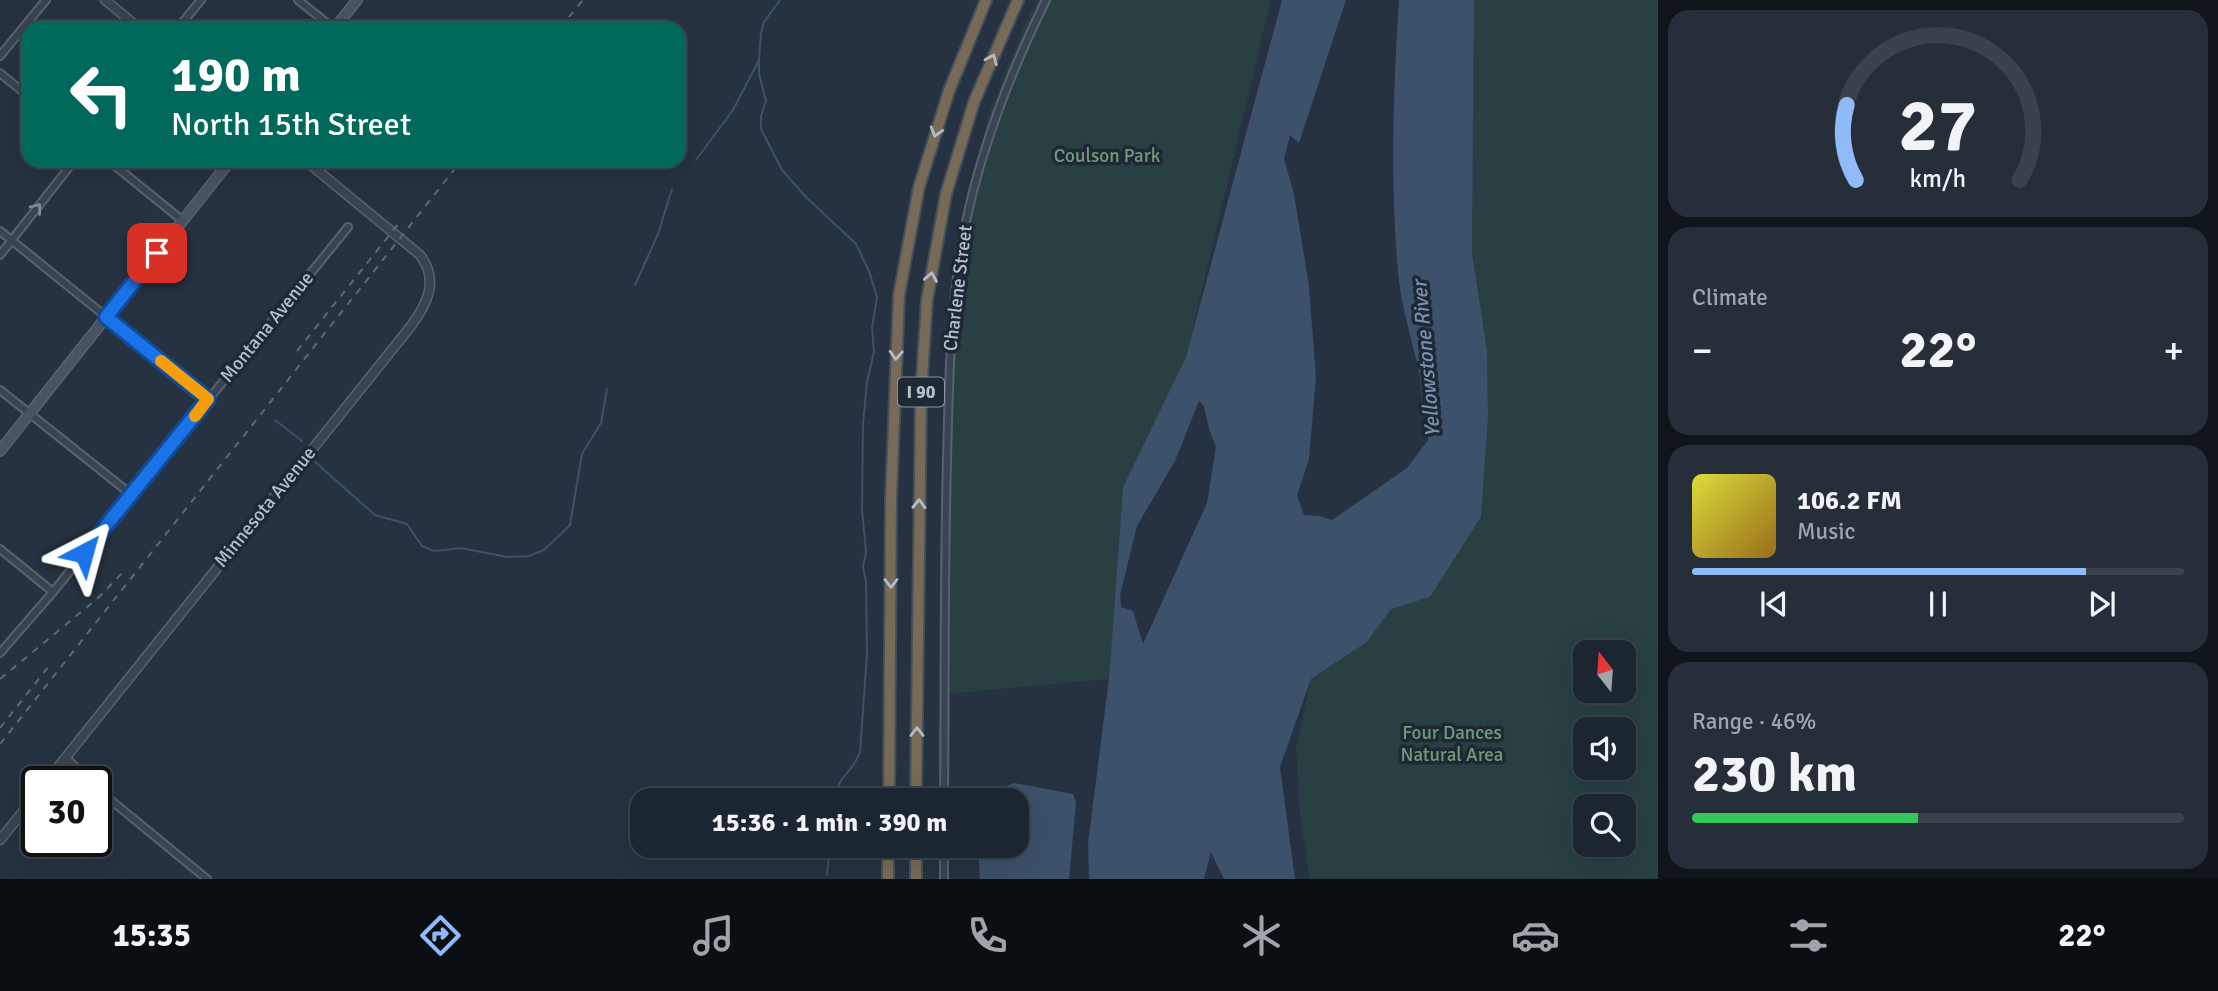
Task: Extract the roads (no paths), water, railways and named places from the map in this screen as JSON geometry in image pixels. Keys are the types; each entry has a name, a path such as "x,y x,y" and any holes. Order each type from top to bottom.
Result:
{"highway":[{"name":"I 90","path":"889,788 891,485 899,295 919,187 949,91 986,0"},
{"name":"I 90","path":"916,788 921,394 927,300 946,194 974,102 1018,0"},
{"path":"888,858 888,879"},
{"path":"916,858 916,879"}],"main road":[{"path":"340,21 358,0"},
{"path":"0,451 225,168"}],"street":[{"path":"29,21 46,0"},
{"path":"105,0 130,21"},
{"path":"184,21 201,0"},
{"path":"298,0 325,21"},
{"name":"Charlene Street","path":"944,788 946,486 949,341 954,302 968,211 985,148 1006,87 1046,0"},
{"path":"0,57 21,31"},
{"path":"0,73 21,90"},
{"path":"0,255 68,168"},
{"path":"118,168 183,221"},
{"name":"Minnesota Avenue","path":"59,766 422,310 430,293 429,269 413,247 315,168"},
{"name":"Montana Avenue","path":"0,653 53,592 348,227"},
{"path":"0,231 208,399"},
{"path":"0,390 131,495"},
{"path":"0,549 53,592"},
{"path":"66,758 74,766"},
{"path":"112,801 207,879"},
{"path":"0,840 21,814"},
{"path":"944,858 944,879"}],"water":[{"name":"Yellowstone River","path":"1282,0 1346,0 1299,143 1290,135 1284,159 1294,194 1309,286 1316,377 1309,459 1297,496 1304,515 1332,520 1407,468 1428,440 1420,377 1404,311 1396,238 1393,136 1399,0 1474,0 1472,253 1487,350 1488,418 1481,517 1430,597 1391,609 1367,642 1311,679 1280,767 1295,879 1224,879 1211,852 1204,879 1089,879 1088,843 1109,679 1123,487 1186,357","holes":["1199,401 1204,406 1216,447 1207,503 1143,644 1133,611 1121,607 1120,595 1137,526 1175,461"]},
{"path":"1014,783 1073,794 1076,803 1069,879 980,879 979,858 1029,858 1029,788 1000,788"}],"waterway":[{"path":"696,160 733,110 759,60 764,22 780,0"},
{"path":"759,60 759,74 766,101 761,116 761,129 782,170 806,197 856,244 869,271 877,297 872,328 874,352 867,382 863,424 862,509 866,552 863,567 866,582 867,654 860,752 837,788"},
{"path":"635,285 658,234 672,189"},
{"path":"314,461 375,515 407,524 422,546 434,551 461,548 507,557 529,556 544,550 570,525 582,454 601,423 607,389"},
{"path":"275,420 302,441"},
{"path":"827,875 829,858"}],"railway":[{"path":"566,21 583,0"},
{"path":"0,744 455,168"},
{"path":"297,351 399,223"},
{"path":"0,679 98,598 125,570"},
{"path":"0,728 52,662"}],"park label":[{"name":"Coulson Park","path":"1107,156"},
{"name":"Four Dances Natural Area","path":"1452,744"}]}
